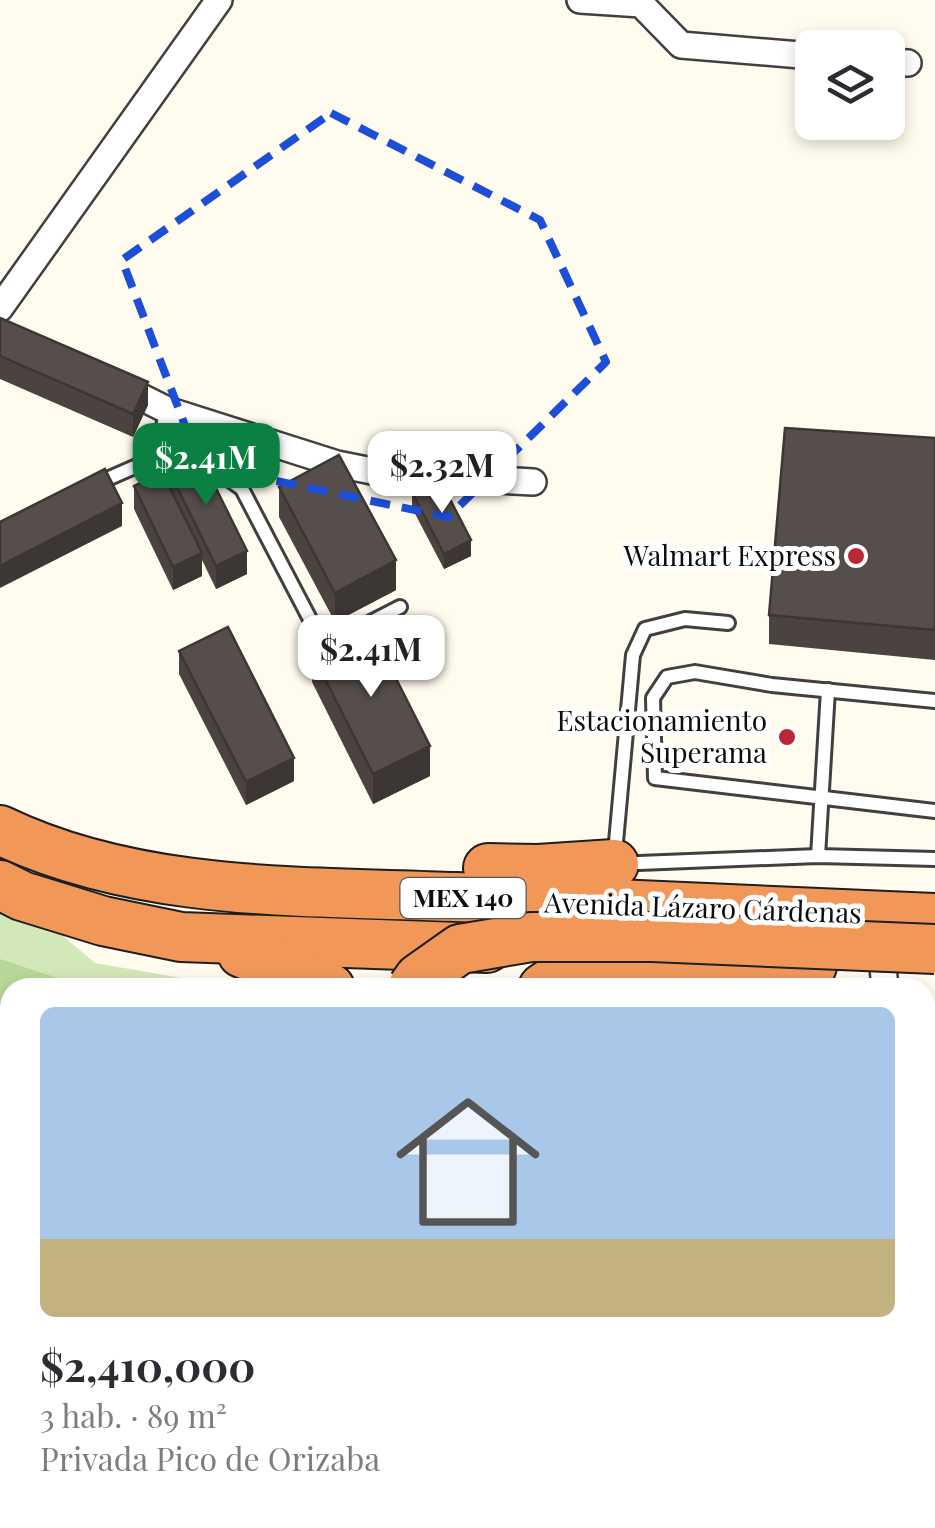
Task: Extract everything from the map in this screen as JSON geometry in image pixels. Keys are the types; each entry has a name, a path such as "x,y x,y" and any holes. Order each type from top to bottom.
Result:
{"highway":[{"name":"Avenida Lázaro Cárdenas","path":"0,830 42,850 145,876 266,889 935,918"},
{"path":"266,889 309,872 342,865 538,869 614,864"},
{"name":"Avenida Lázaro Cárdenas","path":"0,885 103,921 181,936 537,950 884,978 935,971"},
{"path":"181,936 266,960 307,978"},
{"path":"419,978 460,949 531,937 652,936 935,949"},
{"path":"580,978 676,964"}],"street":[{"path":"0,308 219,0"},
{"path":"584,0 641,4 681,45 795,55"},
{"path":"100,377 167,410 337,464 386,474 533,482"}],"lane":[{"path":"154,458 167,410"},
{"path":"77,494 154,458 206,464 242,489 324,646 400,607"},
{"path":"728,622 685,619 645,629 633,655 614,864 818,856 935,858"},
{"path":"935,701 695,672 668,677 653,698 655,778 935,812"},
{"path":"818,856 828,690"}],"highlighted area":[{"path":"331,113 540,220 606,362 448,517 200,465 122,260"}],"green space":[{"path":"0,908 63,936 95,963 181,978 0,978"},
{"path":"0,959 57,978 0,978"}],"building":[{"path":"0,318 148,382 133,414 0,356"},
{"name":"Walmart Express","path":"785,428 935,438 935,630 769,615"},
{"path":"197,450 247,551 216,566 166,465"},
{"path":"339,455 396,560 335,593 279,487"},
{"path":"105,469 122,503 0,566 0,522"},
{"path":"162,472 202,553 173,567 134,486"},
{"path":"439,478 471,540 444,554 412,492"},
{"path":"369,625 430,746 373,774 312,653"},
{"path":"228,627 294,758 246,782 179,651"}],"place":[{"name":"Walmart Express","path":"856,556"},
{"name":"Estacionamiento Superama","path":"787,737"}]}
